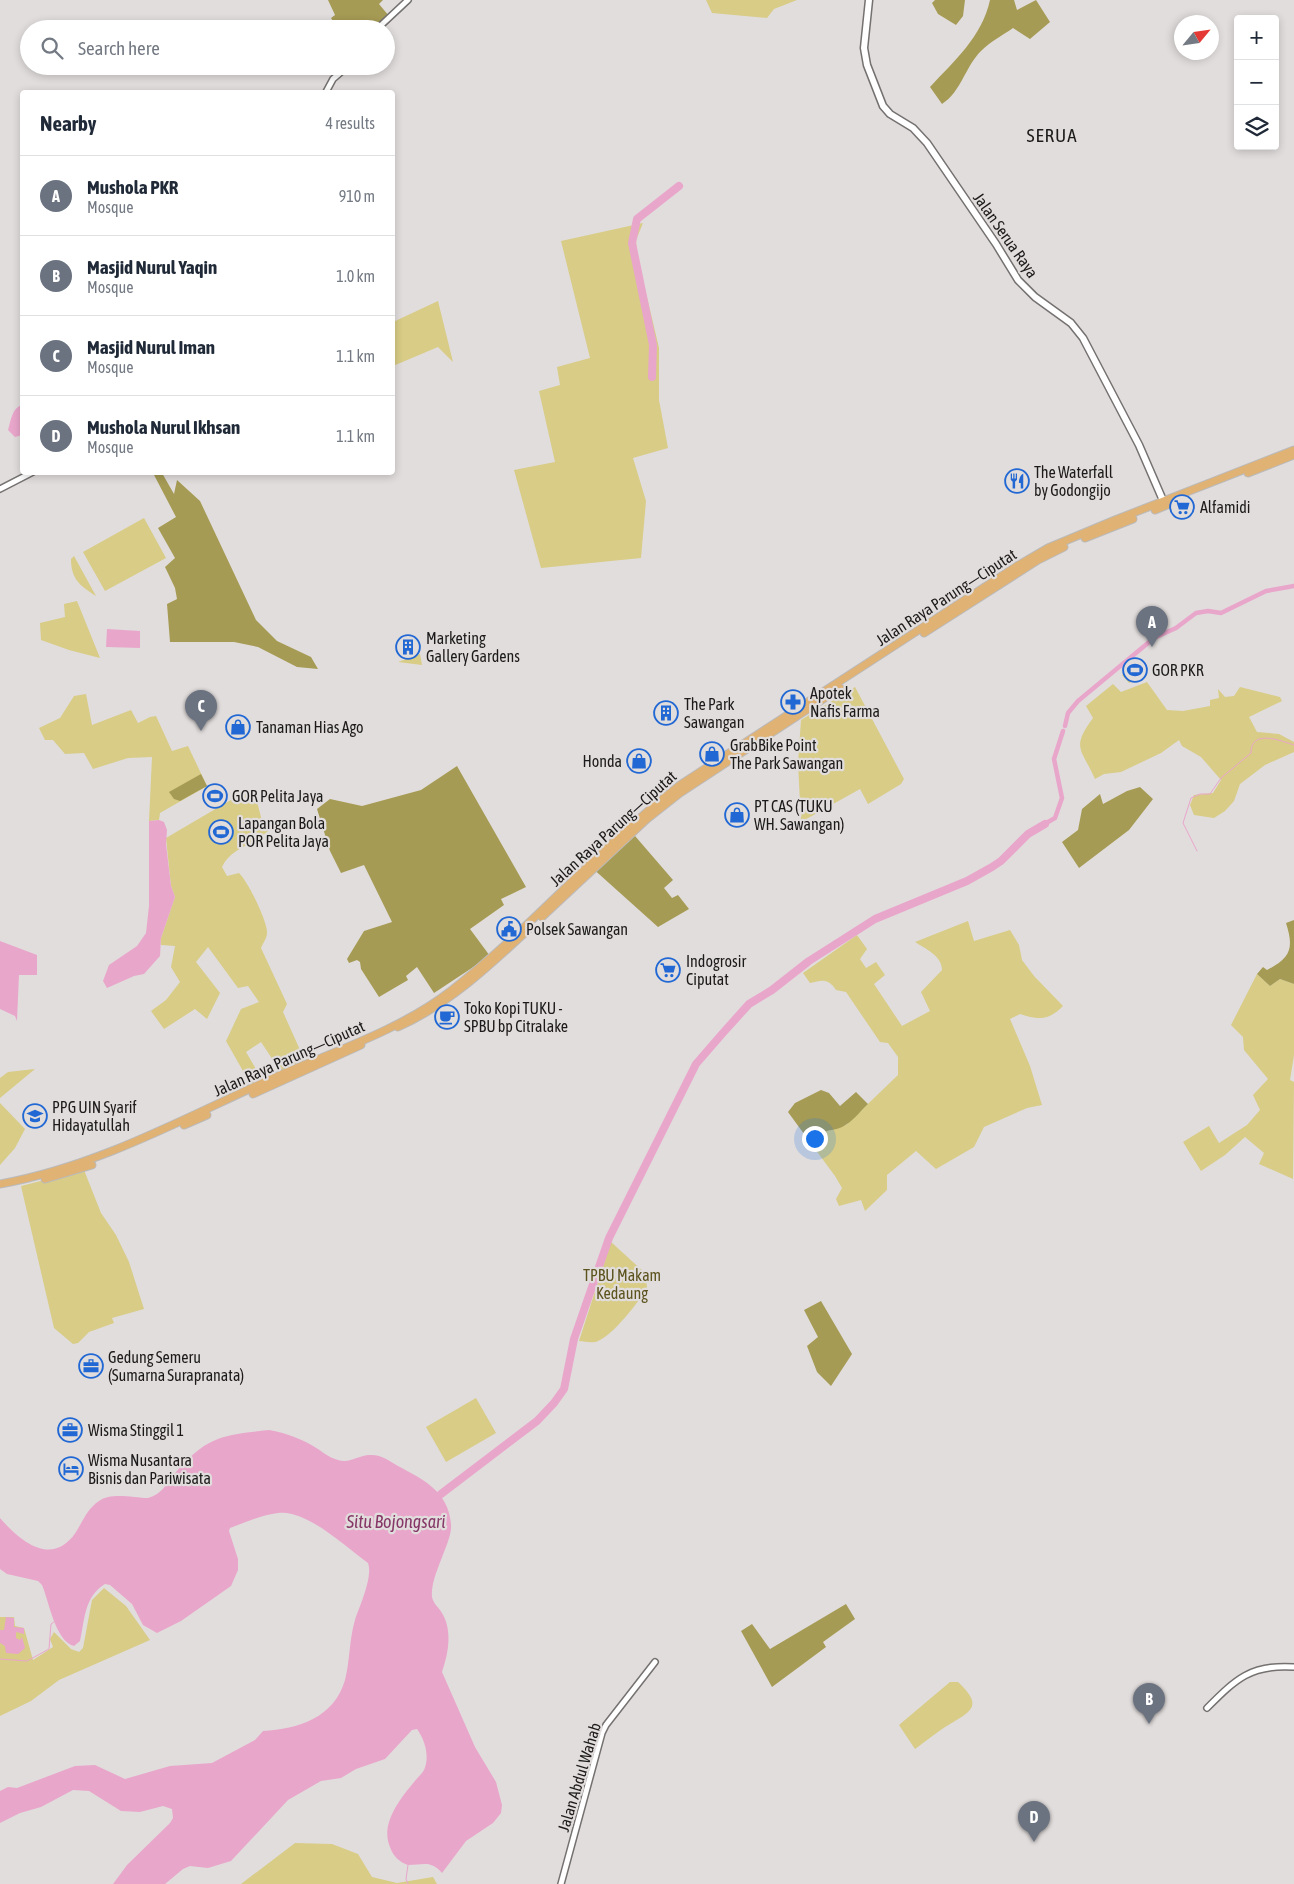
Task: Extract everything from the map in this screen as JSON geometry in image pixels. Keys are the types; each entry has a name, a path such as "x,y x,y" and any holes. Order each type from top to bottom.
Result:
{"highway":[{"name":"Jalan Raya Parung—Ciputat","path":"0,1188 84,1165 281,1078 415,1014 450,991 529,923 680,785 858,674 1035,556 1294,450"},
{"name":"Jalan Raya Parung—Ciputat","path":"1165,504 1294,455"},
{"name":"Jalan Raya Parung—Ciputat","path":"0,1184 84,1165"}],"main road":[{"name":"Jalan Serua Raya","path":"869,0 864,48 874,86 883,106 890,114 913,128 927,143 996,244 1018,280 1036,297 1071,323 1083,338 1135,436 1165,504"}],"street":[{"path":"387,20 408,0"},
{"path":"327,90 338,75"},
{"path":"0,489 27,475"},
{"name":"Jalan Abdul Wahab","path":"561,1884 602,1734 606,1725 655,1662"},
{"path":"1207,1708 1235,1682 1252,1672 1273,1666 1294,1667"}],"green space":[{"path":"706,0 797,0 774,9 767,18 712,13"},
{"path":"643,223 636,240 637,255 659,348 659,400 668,448 633,458 646,501 641,558 541,568 514,470 555,462 539,391 560,385 557,367 590,358 561,241"},
{"path":"438,301 453,362 438,347 395,365 395,321"},
{"path":"144,518 166,558 105,591 83,552"},
{"path":"74,556 96,596 85,589 75,577 71,566 71,559"},
{"path":"77,601 100,658 41,640 40,623 65,617 64,604"},
{"path":"420,654 422,665 398,662"},
{"name":"GOR PKR","path":"1137,664 1144,677 1129,683 1122,675"},
{"path":"1147,682 1167,710 1183,711 1210,706 1210,700 1219,698 1218,689 1225,697 1234,696 1240,687 1280,697 1282,701 1249,717 1257,732 1279,734 1294,742 1294,752 1265,765 1240,784 1234,801 1225,811 1214,818 1194,815 1190,805 1194,795 1213,793 1221,780 1201,757 1182,746 1179,740 1161,753 1121,772 1104,774 1095,779 1080,748 1082,736 1093,718 1086,706 1113,684 1121,692"},
{"path":"855,687 904,779 901,784 868,804 860,789 801,822 798,763 801,720"},
{"path":"86,694 92,725 131,710 138,723 156,716 172,751 188,746 207,786 160,813 159,820 149,821 152,757 128,758 93,769 84,753 65,754 53,740 45,740 39,728 60,718 74,696"},
{"path":"254,790 262,821 268,831 236,851 222,867 227,876 239,873 243,877 261,911 267,933 261,948 287,1004 283,1012 305,1061 281,1072 261,1042 246,1052 263,1081 252,1087 226,1041 241,1009 259,1002 248,986 238,988 208,947 196,962 220,993 207,1019 195,1009 164,1029 151,1011 166,1000 180,982 171,967 175,946 161,945 161,938 175,897 171,886 166,838 241,794 243,796"},
{"path":"968,921 974,941 1010,930 1019,945 1022,960 1034,976 1063,1006 1048,1017 1038,1018 1020,1014 1010,1019 1030,1066 1042,1105 1027,1108 984,1127 974,1147 936,1169 916,1151 887,1175 887,1190 865,1211 861,1200 839,1206 836,1199 842,1188 815,1149 817,1138 827,1129 846,1125 898,1075 898,1057 888,1043 880,1042 846,992 836,990 830,983 824,981 810,983 803,973 857,935 867,949 860,959 866,968 876,962 885,975 874,984 902,1026 930,1011 921,992 942,970 936,957 915,942"},
{"path":"1257,974 1270,986 1280,979 1294,984 1294,1055 1290,1080 1294,1082 1293,1179 1259,1164 1264,1153 1245,1137 1225,1155 1201,1171 1183,1142 1209,1126 1219,1143 1247,1125 1260,1110 1253,1095 1268,1079 1244,1050 1243,1037 1231,1025"},
{"path":"35,1069 0,1098 0,1078 8,1072"},
{"path":"0,1103 25,1129 15,1148 0,1165"},
{"path":"84,1170 101,1213 116,1235 129,1262 144,1309 112,1318 114,1323 89,1332 78,1343 73,1344 54,1328 21,1186"},
{"name":"TPBU Makam Kedaung","path":"611,1242 645,1273 647,1287 626,1317 604,1338 593,1342 579,1341"},
{"path":"476,1398 496,1433 446,1462 426,1427"},
{"path":"104,1588 126,1606 150,1640 59,1680 31,1701 0,1716 0,1617 14,1617 15,1626 24,1628 33,1660 53,1647 50,1639 54,1632 71,1649 79,1652 83,1648 92,1600"},
{"path":"950,1682 958,1682 966,1690 970,1696 972,1706 965,1715 915,1749 899,1725"},
{"path":"295,1843 332,1844 358,1854 372,1877 397,1883 433,1877 437,1884 241,1884"}],"shaded area":[{"path":"328,0 383,0 379,4 389,16 384,20 332,20 331,18 335,15"},
{"path":"935,0 965,0 963,16 956,25 938,14 932,3"},
{"path":"990,0 1014,0 1017,10 1036,0 1050,22 1030,39 1013,28 988,45 971,64 954,93 942,104 930,87 974,37 981,26"},
{"path":"154,475 163,475 174,494 177,480 200,501 256,620 277,641 311,657 318,669 297,667 258,647 234,642 170,642 167,604 177,599 175,588 165,567 175,558 158,528 176,517"},
{"path":"457,766 526,887 501,899 504,905 470,929 490,956 434,993 417,967 406,976 408,980 379,997 361,969 360,962 357,960 349,963 347,959 364,931 392,922 364,865 341,873 330,851 317,809 330,799 362,806 421,790"},
{"path":"201,774 207,786 180,801 174,799 169,792"},
{"path":"1140,787 1153,799 1129,830 1079,868 1062,842 1078,830 1082,809 1100,794 1103,804 1127,791"},
{"path":"629,829 673,880 664,888 672,898 678,895 689,909 658,927 590,866"},
{"path":"1294,920 1294,984 1280,979 1270,986 1257,974 1263,967 1267,970 1275,966 1286,956 1290,946 1290,939 1286,923"},
{"path":"821,1090 829,1093 840,1106 856,1092 868,1104 847,1124 823,1133 817,1141 815,1149 788,1112 795,1103"},
{"path":"821,1301 852,1354 831,1386 817,1372 807,1346 818,1337 804,1310"},
{"path":"846,1604 855,1619 823,1642 826,1647 772,1687 741,1631 752,1624 770,1649"}],"water":[{"path":"19,407 20,436 15,437 8,430 11,418"},
{"path":"107,629 140,631 140,648 106,647"},
{"path":"159,820 164,822 167,830 166,844 171,886 175,897 161,938 160,956 144,974 134,976 107,988 103,981 109,965 137,946 146,933 149,906 149,821"},
{"path":"0,941 37,955 37,975 19,975 17,1021 15,1016 0,1009"},
{"name":"Situ Bojongsari","path":"269,1430 300,1439 330,1457 342,1461 370,1455 381,1457 417,1476 433,1488 445,1503 449,1513 451,1531 432,1588 432,1597 445,1620 448,1635 448,1650 442,1672 475,1747 496,1782 502,1805 501,1813 493,1823 466,1841 442,1873 430,1865 408,1865 395,1856 391,1850 388,1838 388,1830 393,1812 423,1772 427,1760 426,1749 417,1729 412,1730 385,1759 356,1769 341,1778 321,1781 288,1800 231,1861 208,1868 190,1866 183,1869 165,1884 113,1884 127,1865 170,1823 173,1818 172,1809 163,1806 140,1812 121,1811 89,1791 73,1790 41,1807 20,1813 0,1823 0,1791 8,1787 17,1788 75,1766 95,1765 125,1779 170,1766 212,1763 255,1740 263,1731 289,1728 313,1719 332,1704 340,1693 345,1680 353,1628 369,1576 368,1563 325,1530 301,1517 289,1513 266,1515 230,1528 229,1531 238,1559 238,1570 231,1586 181,1621 157,1633 143,1625 132,1604 110,1585 105,1584 98,1589 89,1602 80,1641 74,1646 67,1643 57,1629 42,1585 38,1581 7,1574 0,1569 0,1518 17,1535 36,1547 57,1548 67,1543 88,1511 104,1498 116,1496 148,1498 153,1496 161,1490 187,1460 207,1444 228,1436"},
{"path":"6,1617 14,1618 14,1627 24,1628 24,1634 16,1632 16,1638 20,1640 22,1637 25,1648 18,1654 6,1653 5,1646 0,1643 0,1630 4,1630"}],"waterway":[{"path":"652,377 653,345 632,243 637,219 679,186"},
{"path":"1065,726 1068,713 1078,701 1154,638 1176,628 1196,613 1208,611 1221,613 1266,591 1294,586"},
{"path":"1048,822 1055,818 1062,798 1054,759 1063,731"},
{"path":"1197,851 1183,823 1191,798 1200,794 1210,794 1221,778 1251,753 1252,746 1256,741 1267,738 1294,745"},
{"path":"441,1494 537,1421 564,1389 574,1339 609,1238 696,1064 749,1004 772,990 809,961 875,919 967,881 992,867 1001,861 1028,834 1045,824"},
{"path":"0,1659 27,1661 49,1649 51,1624 54,1622"},
{"path":"408,1865 406,1879 408,1884"}],"place":[{"name":"The Waterfall by Godongijo","path":"1017,481"},
{"name":"Alfamidi","path":"1182,507"},
{"name":"Marketing Gallery Gardens","path":"408,647"},
{"name":"Mushola PKR","path":"1152,647"},
{"name":"GOR PKR","path":"1135,670"},
{"name":"Apotek Nafis Farma","path":"793,702"},
{"name":"The Park Sawangan","path":"666,713"},
{"name":"Tanaman Hias Ago","path":"238,727"},
{"name":"Masjid Nurul Iman","path":"201,731"},
{"name":"GrabBike Point The Park Sawangan","path":"712,754"},
{"name":"Honda","path":"639,761"},
{"name":"GOR Pelita Jaya","path":"215,796"},
{"name":"PT CAS (TUKU WH. Sawangan)","path":"737,815"},
{"name":"Lapangan Bola POR Pelita Jaya","path":"221,832"},
{"name":"Polsek Sawangan","path":"509,929"},
{"name":"Indogrosir Ciputat","path":"668,970"},
{"name":"Toko Kopi TUKU - SPBU bp Citralake","path":"447,1017"},
{"name":"PPG UIN Syarif Hidayatullah","path":"35,1116"},
{"name":"Gedung Semeru (Sumarna Surapranata)","path":"91,1366"},
{"name":"Wisma Stinggil 1","path":"70,1430"},
{"name":"Wisma Nusantara Bisnis dan Pariwisata","path":"71,1469"},
{"name":"Masjid Nurul Yaqin","path":"1149,1724"},
{"name":"Mushola Nurul Ikhsan","path":"1034,1842"}],"district":[{"name":"SERUA","path":"1052,135"}]}
